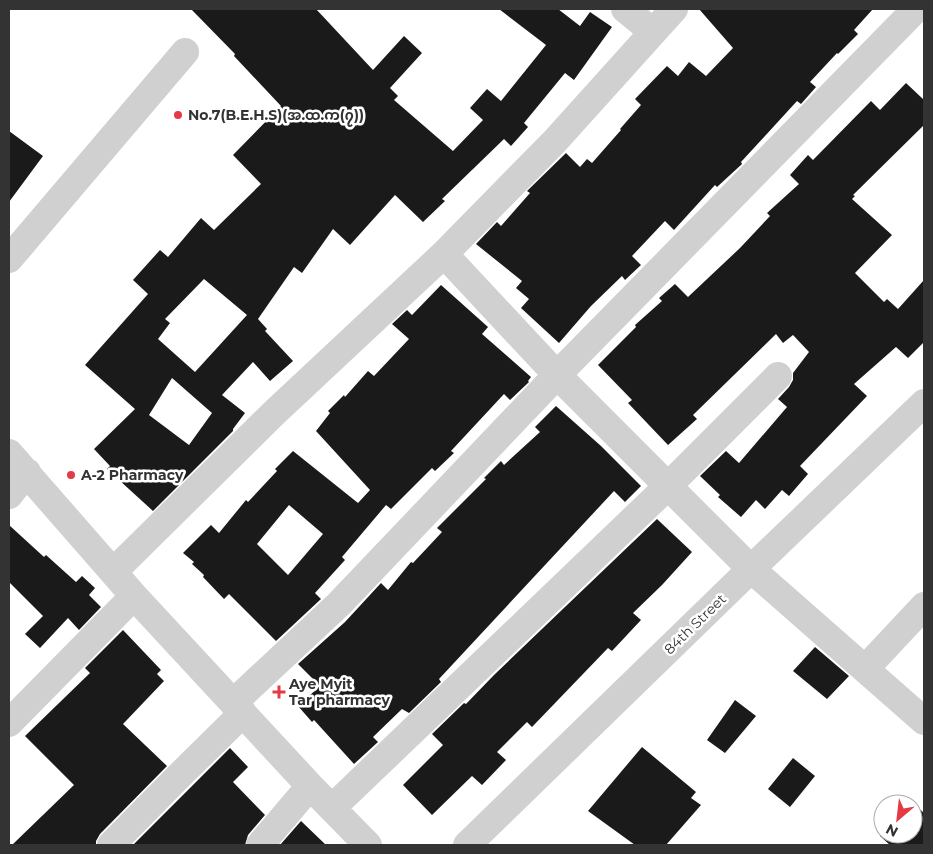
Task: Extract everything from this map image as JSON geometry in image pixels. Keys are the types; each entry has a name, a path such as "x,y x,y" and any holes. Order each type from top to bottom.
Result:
{"street":[{"path":"625,9 653,32"},
{"path":"113,572 274,413 444,254 555,141 674,9"},
{"path":"111,845 178,777 238,708 557,375 916,9"},
{"path":"9,259 185,52"},
{"path":"444,254 557,375 751,568 924,721"},
{"path":"332,808 668,486 778,376"},
{"name":"84th Street","path":"466,845 924,403"},
{"path":"9,453 134,596 310,786 368,845"},
{"path":"9,495 27,472"},
{"path":"9,723 134,596"},
{"path":"865,669 924,606"},
{"path":"260,845 310,786"}],"building":[{"path":"191,9 316,9 373,70 404,36 422,53 390,88 398,96 394,100 453,151 483,120 470,108 487,89 501,101 546,45 499,9 558,9 580,26 590,12 612,27 574,80 565,73 524,123 528,127 511,146 504,139 442,199 445,201 423,222 395,195 350,245 333,229 302,273 294,267 258,319 267,329 265,331 293,361 270,381 253,362 222,395 245,413 233,431 153,511 107,469 110,466 94,449 135,409 85,365 148,294 133,280 160,250 168,257 201,218 214,230 261,184 233,155 281,106 234,56 235,54","holes":["204,279 247,315 195,372 158,339 170,323 165,319","172,378 212,413 189,445 149,415"]},
{"path":"699,9 873,9 854,30 858,34 810,82 816,87 801,104 797,101 741,162 742,164 717,187 715,185 674,230 665,221 632,256 641,265 625,280 622,276 591,306 559,343 521,308 529,299 516,288 522,281 476,244 497,222 501,226 530,193 527,191 566,153 580,167 587,159 592,163 641,105 635,99 667,66 678,76 689,62 706,76 733,48"},
{"path":"906,83 924,100 924,125 853,195 855,196 852,199 892,235 855,273 884,302 887,299 898,309 924,280 924,342 908,358 896,347 854,384 867,396 800,466 808,474 789,496 782,490 765,509 756,500 741,517 718,497 720,495 700,476 726,451 739,463 787,407 778,399 789,387 793,380 793,373 809,352 793,335 783,343 776,334 693,415 697,419 668,445 628,403 632,400 598,365 636,327 635,325 662,301 659,298 675,284 688,297 740,248 770,216 767,213 799,184 790,175 808,155 813,160 871,101 880,110"},
{"path":"9,131 43,156 9,202"},
{"path":"441,285 488,327 482,334 531,377 529,382 510,400 504,394 451,451 454,453 435,471 432,468 391,509 386,505 342,557 345,560 315,593 321,599 276,641 229,594 224,599 192,564 194,562 183,553 211,525 219,533 246,500 248,502 277,471 275,469 293,451 358,503 370,490 316,431 330,413 328,411 344,395 345,397 368,371 374,376 409,339 392,324 407,310 412,315","holes":["289,505 323,534 288,575 257,544"]},
{"path":"556,406 601,446 641,486 625,502 614,491 439,679 441,682 409,713 402,709 373,737 378,742 354,764 314,720 312,722 298,706 320,686 298,664 345,622 381,583 388,590 411,562 413,563 442,532 437,528 486,479 484,478 501,461 504,465 540,432 535,427"},
{"path":"657,519 692,552 633,613 641,620 612,651 608,648 532,727 527,722 497,752 506,760 482,785 472,776 432,815 403,785 443,745 432,734 464,703 466,704"},
{"path":"9,525 44,557 46,555 76,582 82,576 95,588 89,595 101,607 79,630 68,618 40,648 25,634 43,616 9,582"},
{"path":"123,630 161,670 157,674 164,681 123,724 167,766 100,834 96,845 12,845 74,785 25,736 90,673 85,668"},
{"path":"815,647 849,676 827,699 793,671"},
{"path":"735,700 756,716 725,753 707,740"},
{"path":"642,747 696,792 691,798 701,805 666,845 635,845 588,811"},
{"path":"230,748 248,767 233,782 265,815 248,835 245,845 133,845"},
{"path":"793,758 815,776 790,807 768,789"},
{"path":"924,813 924,845 890,845 923,844"},
{"path":"301,821 326,845 280,845"}],"place":[{"name":"No.7(B.E.H.S)(အ.ထ.က(၇))","path":"178,115"},
{"name":"A-2 Pharmacy","path":"71,475"},
{"name":"Aye Myit Tar pharmacy","path":"279,692"}]}
